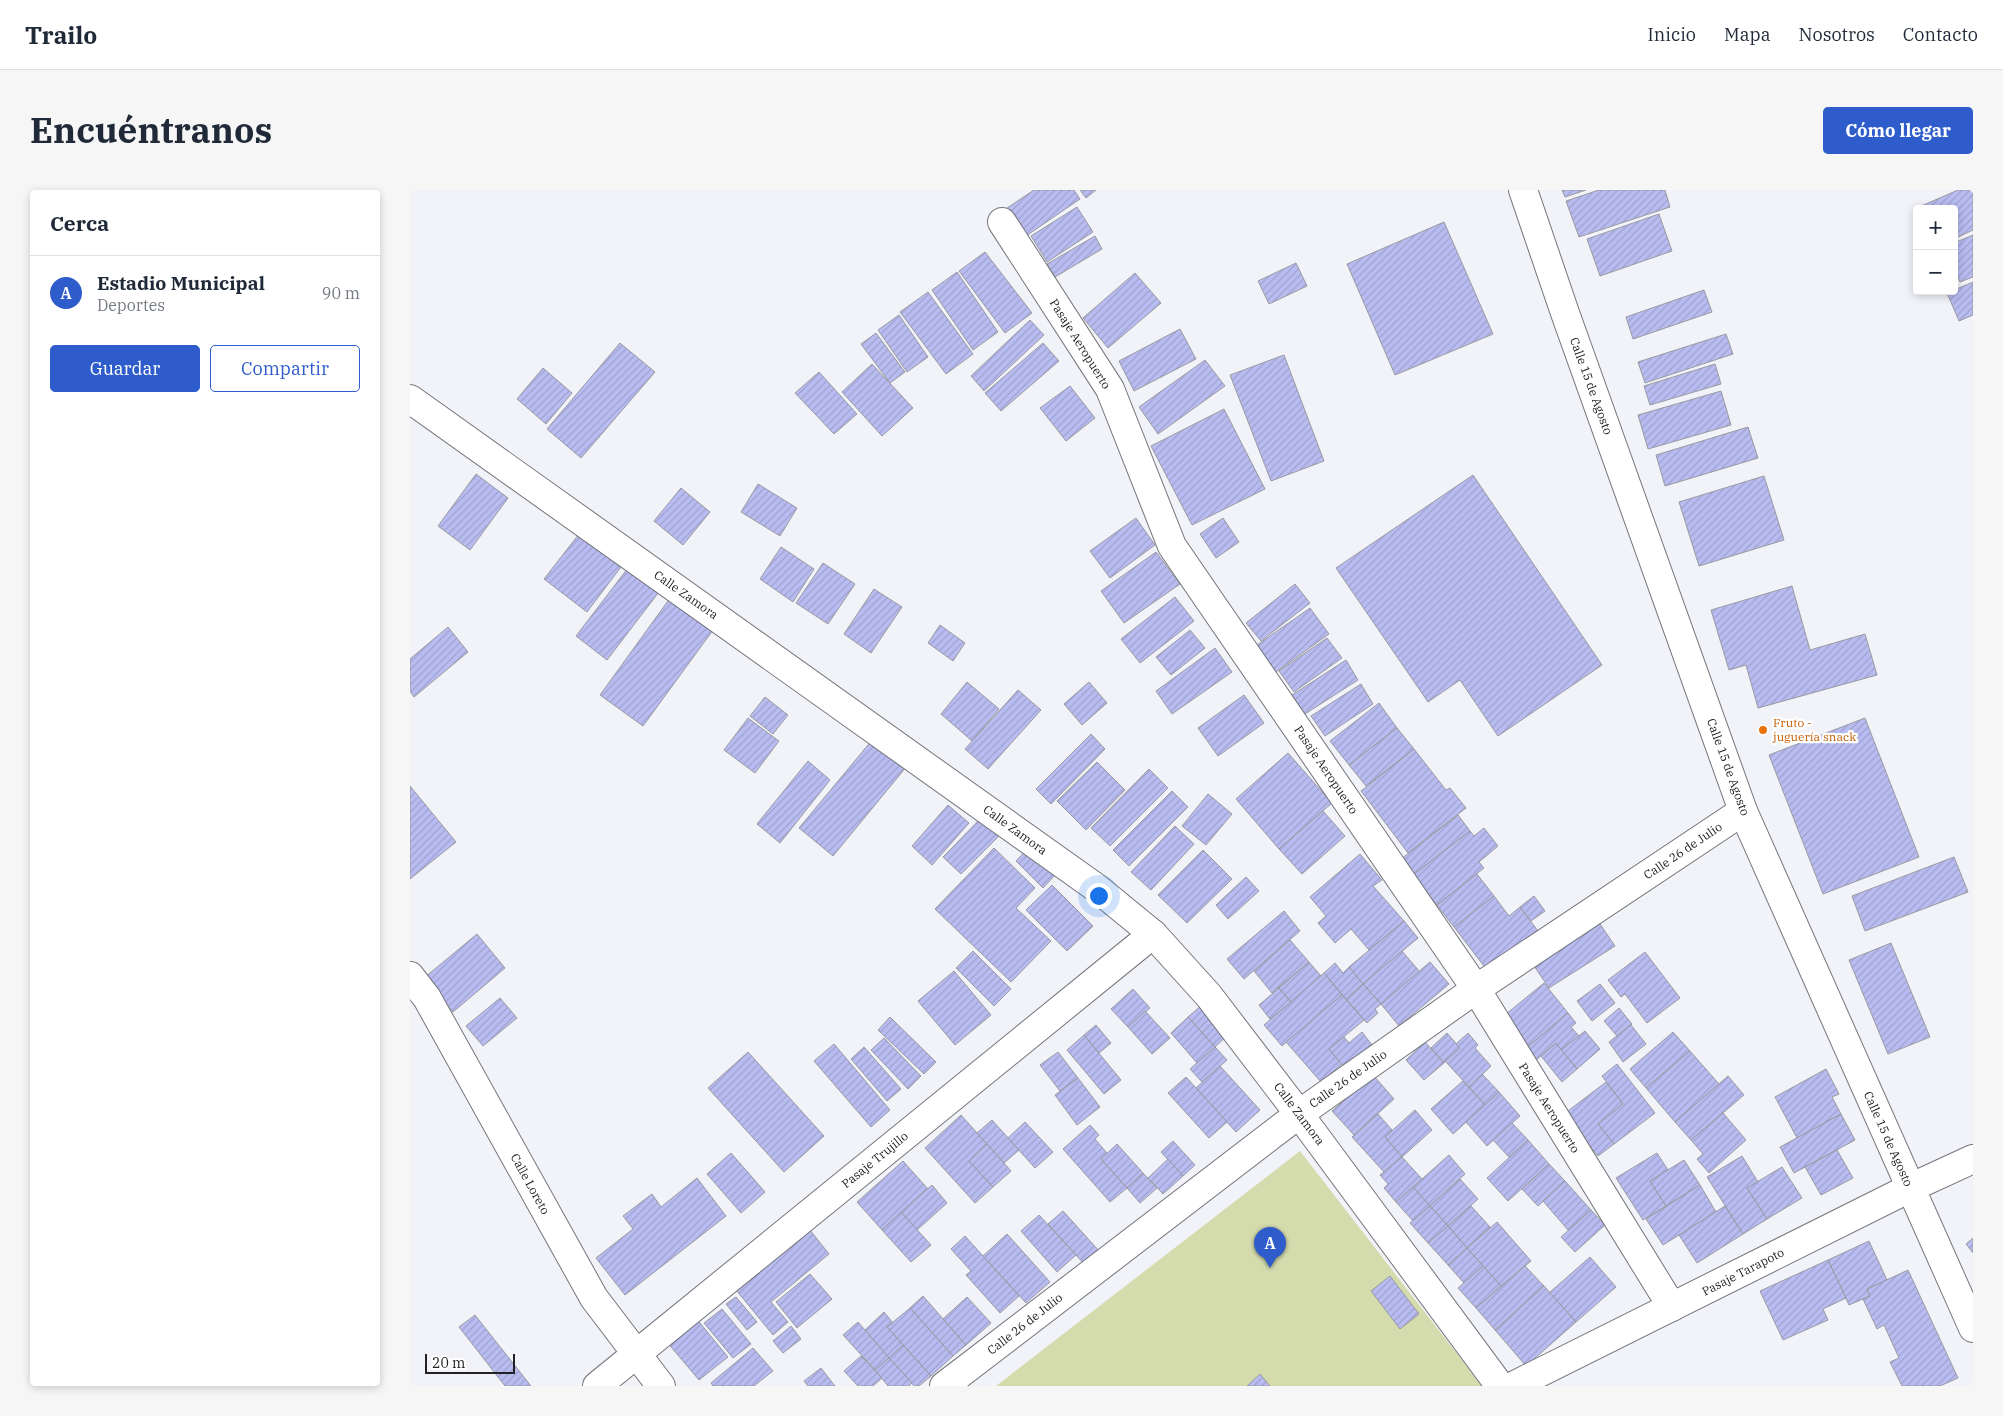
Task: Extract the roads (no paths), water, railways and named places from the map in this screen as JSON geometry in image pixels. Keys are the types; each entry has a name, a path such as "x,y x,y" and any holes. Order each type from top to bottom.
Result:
{"street":[{"name":"Calle 15 de Agosto","path":"1522,190 1743,811 1973,1328"},
{"name":"Pasaje Aeropuerto","path":"1002,222 1110,390 1172,546 1476,989 1672,1307"},
{"name":"Calle Zamora","path":"410,399 1098,889 1153,934 1209,996 1299,1114 1500,1386"},
{"name":"Calle 26 de Julio","path":"944,1386 1299,1114 1476,989 1743,811"},
{"name":"Pasaje Trujillo","path":"597,1386 1153,934"},
{"name":"Calle Loreto","path":"410,976 427,998 594,1298 661,1386"},
{"name":"Pasaje Tarapoto","path":"1513,1386 1910,1188 1973,1159"}],"place":[{"name":"Fruto - juguería snack","path":"1763,730"},
{"name":"Estadio Municipal","path":"1270,1268"}]}
